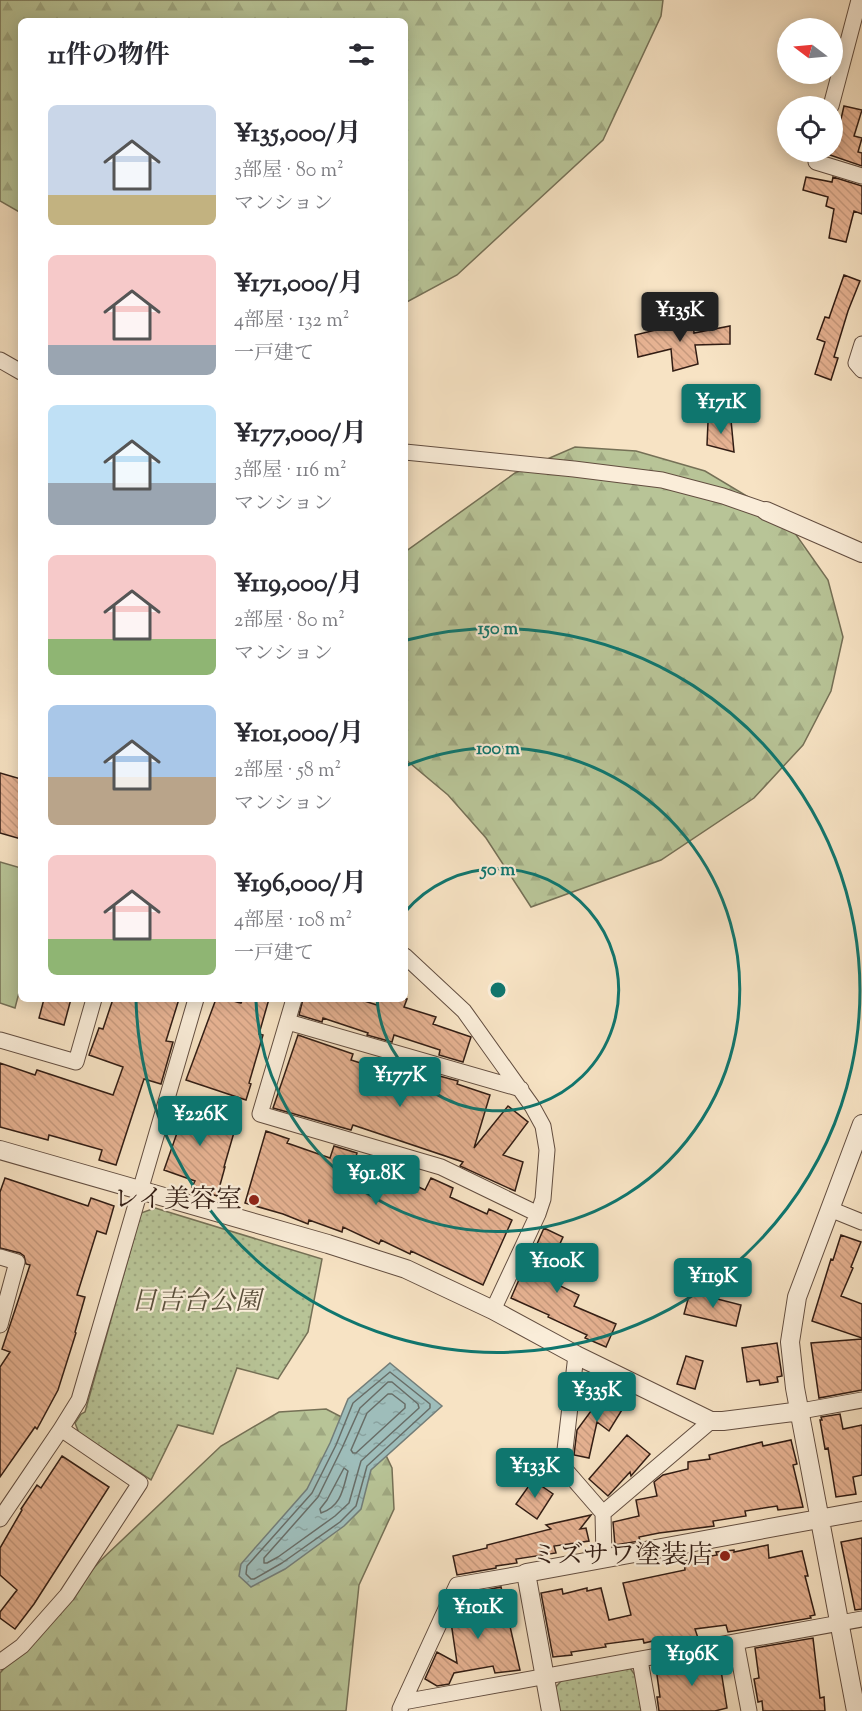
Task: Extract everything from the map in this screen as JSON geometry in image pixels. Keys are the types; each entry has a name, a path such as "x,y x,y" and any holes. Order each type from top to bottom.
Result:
{"street":[{"path":"834,96 860,0"},
{"path":"816,162 862,176"},
{"path":"862,344 856,363 862,369"},
{"path":"0,360 18,370"},
{"path":"408,452 662,480 723,495 862,553"},
{"path":"408,959 464,1011 521,1089 543,1126 547,1150 543,1199 493,1310"},
{"path":"0,1040 76,1062 93,1002"},
{"path":"0,1519 80,1400 195,1002"},
{"path":"293,1002 261,1114 441,1167 538,1214"},
{"path":"288,1022 521,1089"},
{"path":"856,1711 791,1361 790,1342 797,1297 862,1124"},
{"path":"0,1150 328,1244 406,1269 493,1310 576,1355 711,1421 801,1411 862,1400"},
{"path":"830,1209 862,1222"},
{"path":"0,1257 17,1262 0,1325"},
{"path":"576,1355 563,1467 603,1513 604,1558"},
{"path":"603,1513 711,1421"},
{"path":"0,1662 22,1646 67,1595 140,1483 61,1430"},
{"path":"401,1707 457,1585 862,1511"},
{"path":"526,1573 551,1711"},
{"path":"401,1707 544,1676 862,1619"},
{"path":"736,1642 749,1711"},
{"path":"640,1660 650,1711"}],"green space":[{"path":"0,0 663,0 661,16 603,140 457,275 408,301 408,18 18,18 18,211 0,201"},
{"path":"575,447 636,451 705,471 785,519 828,580 843,637 831,691 803,745 754,798 661,860 531,907 486,838 448,795 408,762 408,550 515,473"},
{"path":"0,862 18,867 18,996 15,1008 0,1003"},
{"name":"日吉台公園","path":"155,1208 322,1259 308,1332 278,1379 237,1368 213,1434 178,1425 151,1480 79,1433 75,1423 85,1412 141,1213"},
{"path":"326,1409 363,1428 382,1447 392,1468 394,1509 359,1585 346,1711 0,1711 0,1673 100,1561 221,1446 279,1412"},
{"path":"630,1668 635,1675 642,1711 559,1711 555,1688 562,1680"}],"water":[{"path":"390,1363 442,1406 371,1470 361,1509 344,1526 285,1569 251,1587 239,1576 241,1564 307,1489 330,1443 348,1399"}],"building":[{"path":"844,106 862,110 854,136 862,138 858,152 862,153 862,166 843,159"},
{"path":"806,177 832,182 833,177 862,186 862,214 854,211 846,242 829,238 834,209 826,206 828,197 803,190"},
{"path":"844,275 860,281 834,357 838,358 831,380 815,374 825,342 817,339 825,317 829,318"},
{"path":"693,321 694,333 730,326 730,344 695,345 698,364 673,371 671,349 638,357 635,335"},
{"path":"731,420 734,452 707,445 708,422"},
{"path":"0,773 18,778 18,838 0,833"},
{"path":"43,1002 70,1002 64,1025 39,1018"},
{"path":"112,1002 178,1002 166,1041 173,1042 161,1084 144,1079 116,1165 99,1160 102,1150 49,1135 48,1140 0,1127 0,1063 35,1075 37,1070 113,1095 123,1067 89,1055 99,1028 103,1029"},
{"path":"215,1002 268,1002 259,1034 263,1035 246,1100 186,1080"},
{"path":"302,1002 368,1002 377,1005 378,1002 406,1002 404,1007 436,1017 433,1024 471,1037 463,1062 439,1055 440,1050 394,1035 392,1042 323,1018 322,1022 299,1015"},
{"path":"298,1035 353,1054 351,1060 392,1073 395,1064 432,1076 432,1074 458,1081 457,1084 490,1095 474,1148 508,1106 528,1122 503,1155 523,1162 515,1191 460,1166 463,1162 353,1125 351,1130 273,1108"},
{"path":"179,1103 237,1122 217,1196 192,1187 195,1181 164,1170 177,1133 169,1131"},
{"path":"266,1131 289,1139 287,1143 330,1158 334,1146 357,1153 354,1163 397,1177 425,1190 431,1178 453,1188 450,1197 487,1214 489,1209 512,1220 483,1285 411,1251 410,1254 381,1240 379,1244 343,1227 342,1232 309,1220 308,1224 245,1203"},
{"path":"5,1178 88,1206 91,1198 114,1206 106,1234 97,1231 77,1295 85,1297 58,1390 37,1429 35,1427 0,1477 0,1367 10,1352 2,1349 30,1265 26,1264 24,1256 20,1253 0,1248 0,1192"},
{"path":"544,1228 563,1237 544,1278 579,1295 574,1306 616,1324 606,1347 585,1338 587,1335 548,1317 549,1315 511,1298"},
{"path":"841,1235 861,1242 841,1296 862,1304 862,1338 812,1321 831,1259 833,1260"},
{"path":"690,1292 741,1305 736,1326 684,1314"},
{"path":"862,1339 862,1390 819,1398 811,1343"},
{"path":"777,1343 782,1376 777,1377 778,1382 760,1385 759,1380 747,1382 742,1348"},
{"path":"686,1356 703,1361 695,1389 677,1384"},
{"path":"605,1392 625,1405 609,1431 597,1422 589,1458 574,1455 577,1430"},
{"path":"840,1414 843,1429 862,1425 862,1475 853,1477 856,1494 836,1497 828,1448 825,1449 820,1420 822,1420 821,1417"},
{"path":"627,1435 650,1454 631,1476 630,1472 608,1496 589,1479"},
{"path":"791,1440 797,1464 793,1465 803,1507 778,1510 777,1506 745,1511 746,1516 713,1521 714,1526 659,1533 639,1537 640,1541 615,1545 613,1522 639,1516 636,1500 657,1496 654,1482 663,1475 688,1469 688,1462 710,1459 709,1455 762,1442 763,1446"},
{"path":"62,1456 109,1487 34,1604 15,1629 0,1618 0,1612 17,1590 0,1575 0,1548 37,1485 41,1488"},
{"path":"533,1480 553,1494 537,1519 516,1504"},
{"path":"591,1515 580,1529 586,1528 589,1541 554,1546 556,1553 516,1559 517,1563 457,1575 453,1556 551,1529 546,1525"},
{"path":"862,1538 862,1609 855,1610 841,1542"},
{"path":"768,1545 769,1558 802,1551 808,1576 805,1576 815,1615 810,1616 811,1618 728,1632 726,1625 695,1629 698,1638 672,1641 671,1637 644,1643 643,1639 605,1644 606,1647 553,1657 541,1593 562,1589 563,1594 587,1588 587,1591 601,1588 609,1620 631,1615 623,1583 685,1570 684,1561 717,1555 716,1552 734,1550 734,1552"},
{"path":"501,1587 520,1670 495,1673 493,1666 454,1673 449,1684 437,1686 425,1679 437,1652 457,1663 451,1622 457,1608 479,1604 476,1592"},
{"path":"813,1638 820,1698 824,1697 825,1711 763,1711 762,1701 758,1702 754,1679 759,1678 755,1648"},
{"path":"719,1658 727,1708 715,1711 659,1711 657,1697 660,1697 656,1668"}],"place":[{"name":"レイ美容室","path":"254,1200"},
{"name":"ミズサワ塗装店","path":"725,1556"}]}
